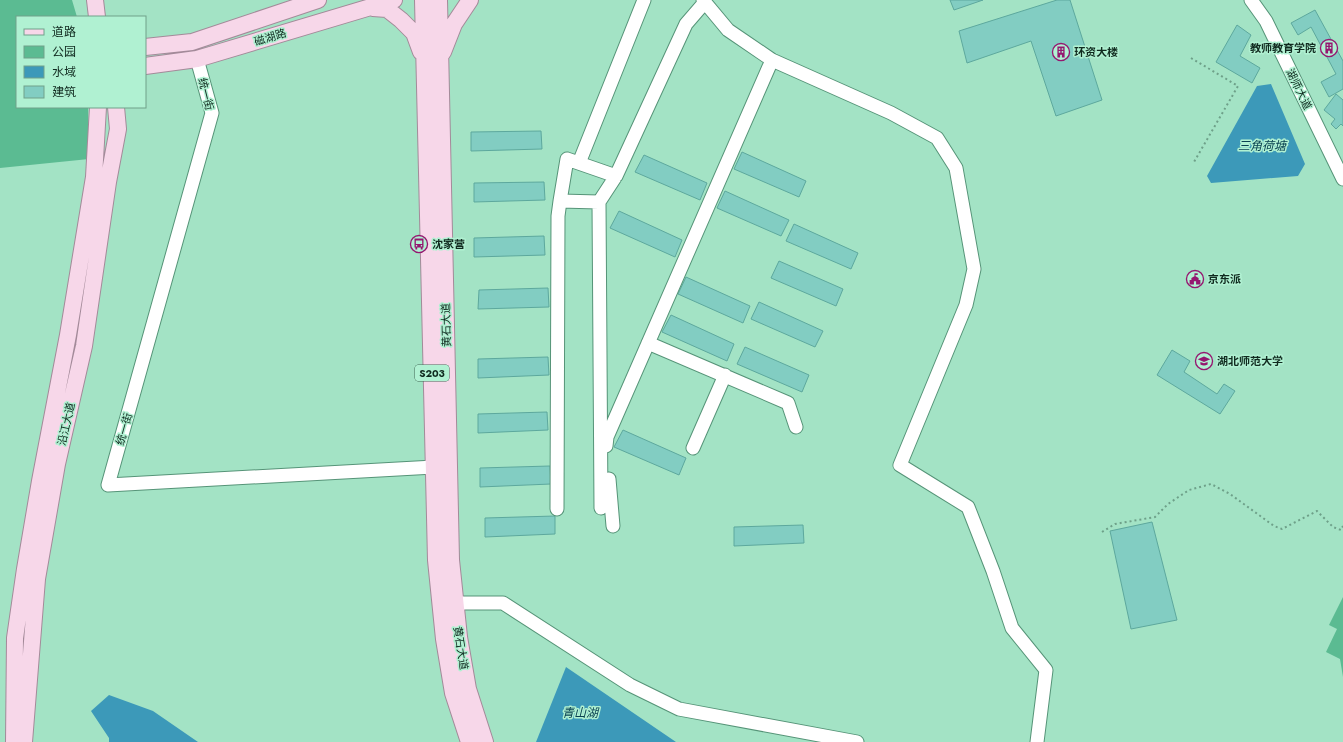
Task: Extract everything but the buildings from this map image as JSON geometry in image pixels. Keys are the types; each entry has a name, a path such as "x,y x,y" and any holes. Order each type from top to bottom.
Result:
{"main road":[{"path":"94,0 97,16"},
{"name":"磁湖路","path":"146,47 192,42 318,0"},
{"name":"磁湖路","path":"146,66 197,59 394,0"},
{"name":"黄石大道","path":"423,0 432,59 451,560 444,639 454,693 469,742"},
{"name":"黄石大道","path":"439,0 432,59 434,467 436,560 459,637 468,689 485,742"},
{"path":"369,8 387,9 402,20 414,33 432,59 470,0"},
{"name":"沿江大道","path":"14,742 15,638 40,481 68,335 94,177 98,108"},
{"name":"沿江大道","path":"24,742 37,579 57,464 84,346 108,182 118,129 116,108"}],"street":[{"path":"579,163 644,0"},
{"name":"湖师大道","path":"1251,0 1266,21 1343,179"},
{"path":"602,508 600,202 616,176 686,24 704,1 728,30 772,60 892,113 937,138 956,168 974,269 966,305 900,465 968,507 993,571 1012,628 1046,670 1037,742"},
{"name":"统一街","path":"197,59 212,113 108,485 434,467"},
{"path":"613,526 606,451 607,436 772,60"},
{"path":"557,509 558,216 567,159 616,176"},
{"path":"560,201 600,202"},
{"path":"648,342 788,403 796,427"},
{"path":"693,448 725,376"},
{"path":"448,604 503,603 630,685 680,709 857,742"}],"path":[{"path":"1191,58 1238,86 1194,162"},
{"path":"1102,532 1115,524 1155,517 1168,504 1189,490 1211,484 1230,494 1274,526 1282,529 1317,511 1333,527 1341,530 1343,526"}],"green space":[{"path":"0,0 72,0 77,16 16,16 16,108 88,108 89,159 0,168"},
{"path":"1343,597 1343,677 1340,659 1326,652 1337,629 1329,625"}],"water":[{"name":"三角荷塘","path":"1271,84 1305,164 1298,176 1211,183 1207,176 1257,86"},
{"name":"青山湖","path":"566,667 676,742 536,742"},
{"path":"109,695 153,711 198,742 109,742 109,738 91,711"}],"place":[{"name":"教师教育学院","path":"1329,48"},
{"name":"环资大楼","path":"1061,52"},
{"name":"沈家营","path":"419,244"},
{"name":"京东派","path":"1195,279"},
{"name":"湖北师范大学","path":"1204,361"}]}
